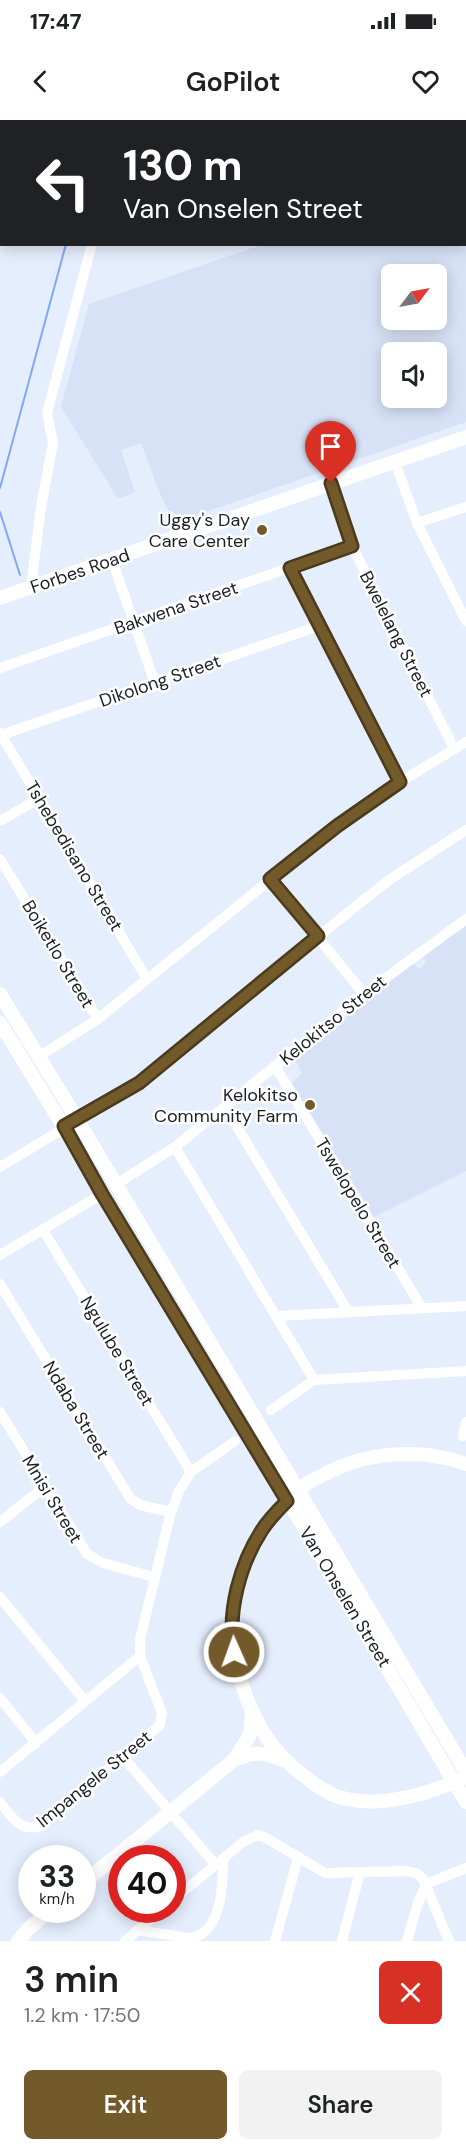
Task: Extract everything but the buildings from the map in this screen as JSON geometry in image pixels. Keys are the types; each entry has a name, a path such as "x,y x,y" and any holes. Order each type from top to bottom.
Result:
{"main road":[{"name":"Forbes Road","path":"0,598 466,437"},
{"name":"Van Onselen Street","path":"0,994 38,1057 102,1194 287,1501 460,1779 466,1803"},
{"name":"Van Onselen Street","path":"0,1023 54,1113 70,1123 115,1185 466,1772"},
{"path":"466,1464 418,1454 367,1458 337,1468 298,1490 263,1528 252,1548 241,1577 232,1629 235,1663 252,1712 272,1745 287,1762 323,1789 346,1799 383,1800 425,1794 446,1796 466,1803"},
{"path":"234,1760 250,1735 252,1712"},
{"path":"96,1873 234,1760 246,1754 257,1753 287,1762"},
{"path":"425,1794 460,1779"},
{"path":"18,1941 35,1923"}],"street":[{"path":"31,587 41,507 53,443 47,413 91,246"},
{"path":"395,462 417,523 466,621"},
{"name":"Bwelelang Street","path":"331,483 352,546 454,748"},
{"path":"417,523 466,507"},
{"name":"Bakwena Street","path":"0,668 352,546"},
{"path":"112,560 155,683"},
{"path":"290,568 400,782"},
{"name":"Dikolong Street","path":"1,734 319,626"},
{"name":"Tshebedisano Street","path":"1,734 147,979"},
{"path":"38,1057 98,1019 337,826 400,782 466,742"},
{"path":"0,820 40,798"},
{"path":"1,1164 139,1083 384,884 466,830"},
{"name":"Boiketlo Street","path":"0,858 98,1019"},
{"path":"270,879 364,994"},
{"name":"Kelokitso Street","path":"115,1185 175,1147 364,994 466,919"},
{"name":"Tswelopelo Street","path":"275,1066 422,1308"},
{"path":"225,1107 348,1311"},
{"path":"175,1147 314,1380"},
{"path":"0,1256 102,1194"},
{"name":"Ngulube Street","path":"43,1230 191,1472"},
{"name":"Ndaba Street","path":"0,1284 125,1491 140,1505 171,1512"},
{"path":"277,1316 466,1306"},
{"path":"272,1410 314,1380 466,1371"},
{"name":"Mnisi Street","path":"0,1412 79,1544 93,1559 154,1577"},
{"path":"463,1436 466,1422"},
{"path":"0,1772 140,1656 140,1638 154,1577 171,1512 179,1491 191,1472 235,1441"},
{"path":"0,1522 44,1487"},
{"path":"0,1597 85,1701"},
{"name":"Impangele Street","path":"0,1803 21,1826 27,1829 40,1826 160,1725 162,1720 159,1702 140,1656"},
{"path":"0,1698 36,1743"},
{"path":"123,1757 219,1862 219,1903 208,1930 194,1938 137,1930"},
{"path":"186,1889 243,1842 258,1835 325,1873 407,1871 418,1874 426,1884 449,1941"},
{"path":"275,1941 298,1858"},
{"path":"407,1941 426,1884 466,1868"},
{"path":"342,1941 360,1872"},
{"path":"125,1941 146,1923"}],"shaded area":[{"path":"258,246 466,246 466,422 174,523 160,494 141,443 121,450 135,492 118,499 61,407 89,304"},
{"path":"466,926 466,1171 374,1217 292,1083 302,1073 295,1060 409,966 414,964 419,969 426,963 423,957 426,953"}],"waterway":[{"path":"0,488 65,246"},
{"path":"0,512 20,575"}],"place":[{"name":"Uggy's Day Care Center","path":"262,530"},
{"name":"Kelokitso Community Farm","path":"310,1105"}],"route":[{"path":"234,1652 232,1629 234,1610 246,1560 263,1528 287,1501 102,1194 64,1126 139,1083 318,936 270,879 337,826 400,782 290,568 352,546 331,483"}]}
